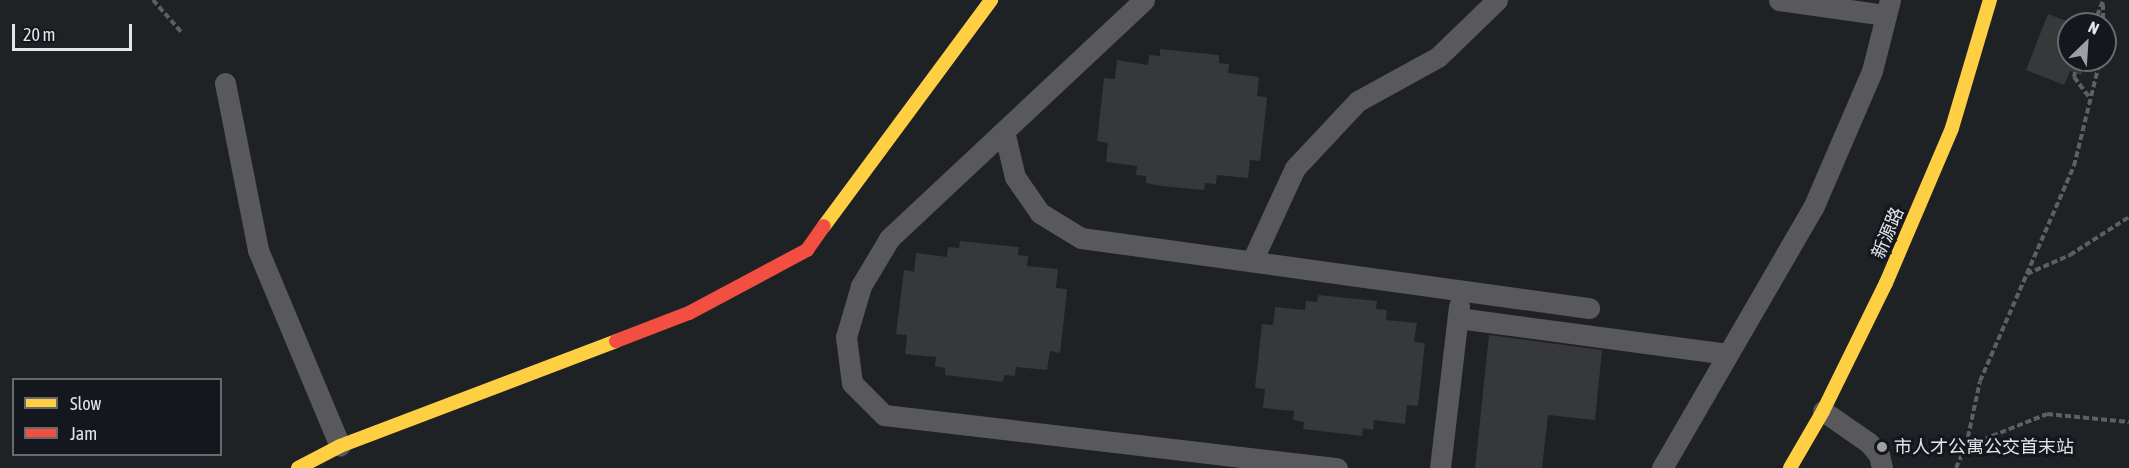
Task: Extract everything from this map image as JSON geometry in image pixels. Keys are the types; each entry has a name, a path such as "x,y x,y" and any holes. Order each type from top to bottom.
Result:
{"street":[{"path":"298,468 340,446 689,313 807,250 991,0"},
{"name":"新源路","path":"1790,468 1823,411 1886,283 1952,128 1990,0"}],"lane":[{"path":"1144,0 889,239 861,286 846,337 852,383 884,415 1337,468"},
{"path":"1252,261 1295,168 1358,101 1438,57 1497,0"},
{"path":"1662,468 1813,207 1872,70 1888,7 1779,0"},
{"path":"225,83 258,250 340,446"},
{"path":"1004,131 1015,177 1040,213 1081,238 1589,308"},
{"path":"1440,468 1461,290"},
{"path":"1458,318 1728,354"},
{"path":"1823,411 1869,443 1879,455 1882,468"}],"path":[{"path":"153,0 183,33"},
{"path":"2075,72 2074,77 2090,99"},
{"path":"1956,468 1966,446 1980,381 2074,166 2097,72"},
{"path":"2026,275 2070,255 2129,217"},
{"path":"1966,446 2047,414 2129,422"}],"building":[{"path":"2048,14 2057,17 2057,72 2070,72 2064,85 2026,70"},
{"path":"1160,49 1219,55 1219,63 1229,64 1228,73 1259,77 1257,96 1267,97 1264,126 1260,161 1250,160 1248,178 1217,175 1216,184 1205,183 1204,190 1162,186 1146,183 1146,176 1136,175 1137,166 1106,162 1108,143 1097,141 1104,78 1115,79 1117,60 1148,65 1149,55 1160,56"},
{"path":"960,241 1019,247 1018,255 1028,256 1027,266 1058,269 1056,288 1067,289 1064,318 1060,353 1050,351 1047,370 1016,367 1015,376 1004,375 1003,382 945,375 945,368 935,366 936,357 905,354 907,335 896,334 904,270 914,272 916,253 947,257 948,247 959,248"},
{"path":"1318,295 1377,301 1376,309 1387,310 1386,320 1417,323 1414,342 1425,343 1418,406 1407,405 1405,424 1374,420 1373,430 1363,428 1362,436 1303,429 1304,422 1293,420 1294,411 1263,408 1265,389 1255,388 1262,324 1273,325 1275,307 1305,310 1306,301 1317,302"},
{"path":"1489,335 1602,350 1595,420 1548,415 1542,468 1475,468"}],"traffic: slow":[{"path":"824,226 991,0"},
{"path":"1790,468 1823,411 1886,283 1952,128 1990,0"},
{"path":"298,468 340,446 616,341"}],"traffic: jam":[{"path":"616,341 689,313 807,250 824,226"}],"place":[{"name":"市人才公寓公交首末站","path":"1882,447"}]}
